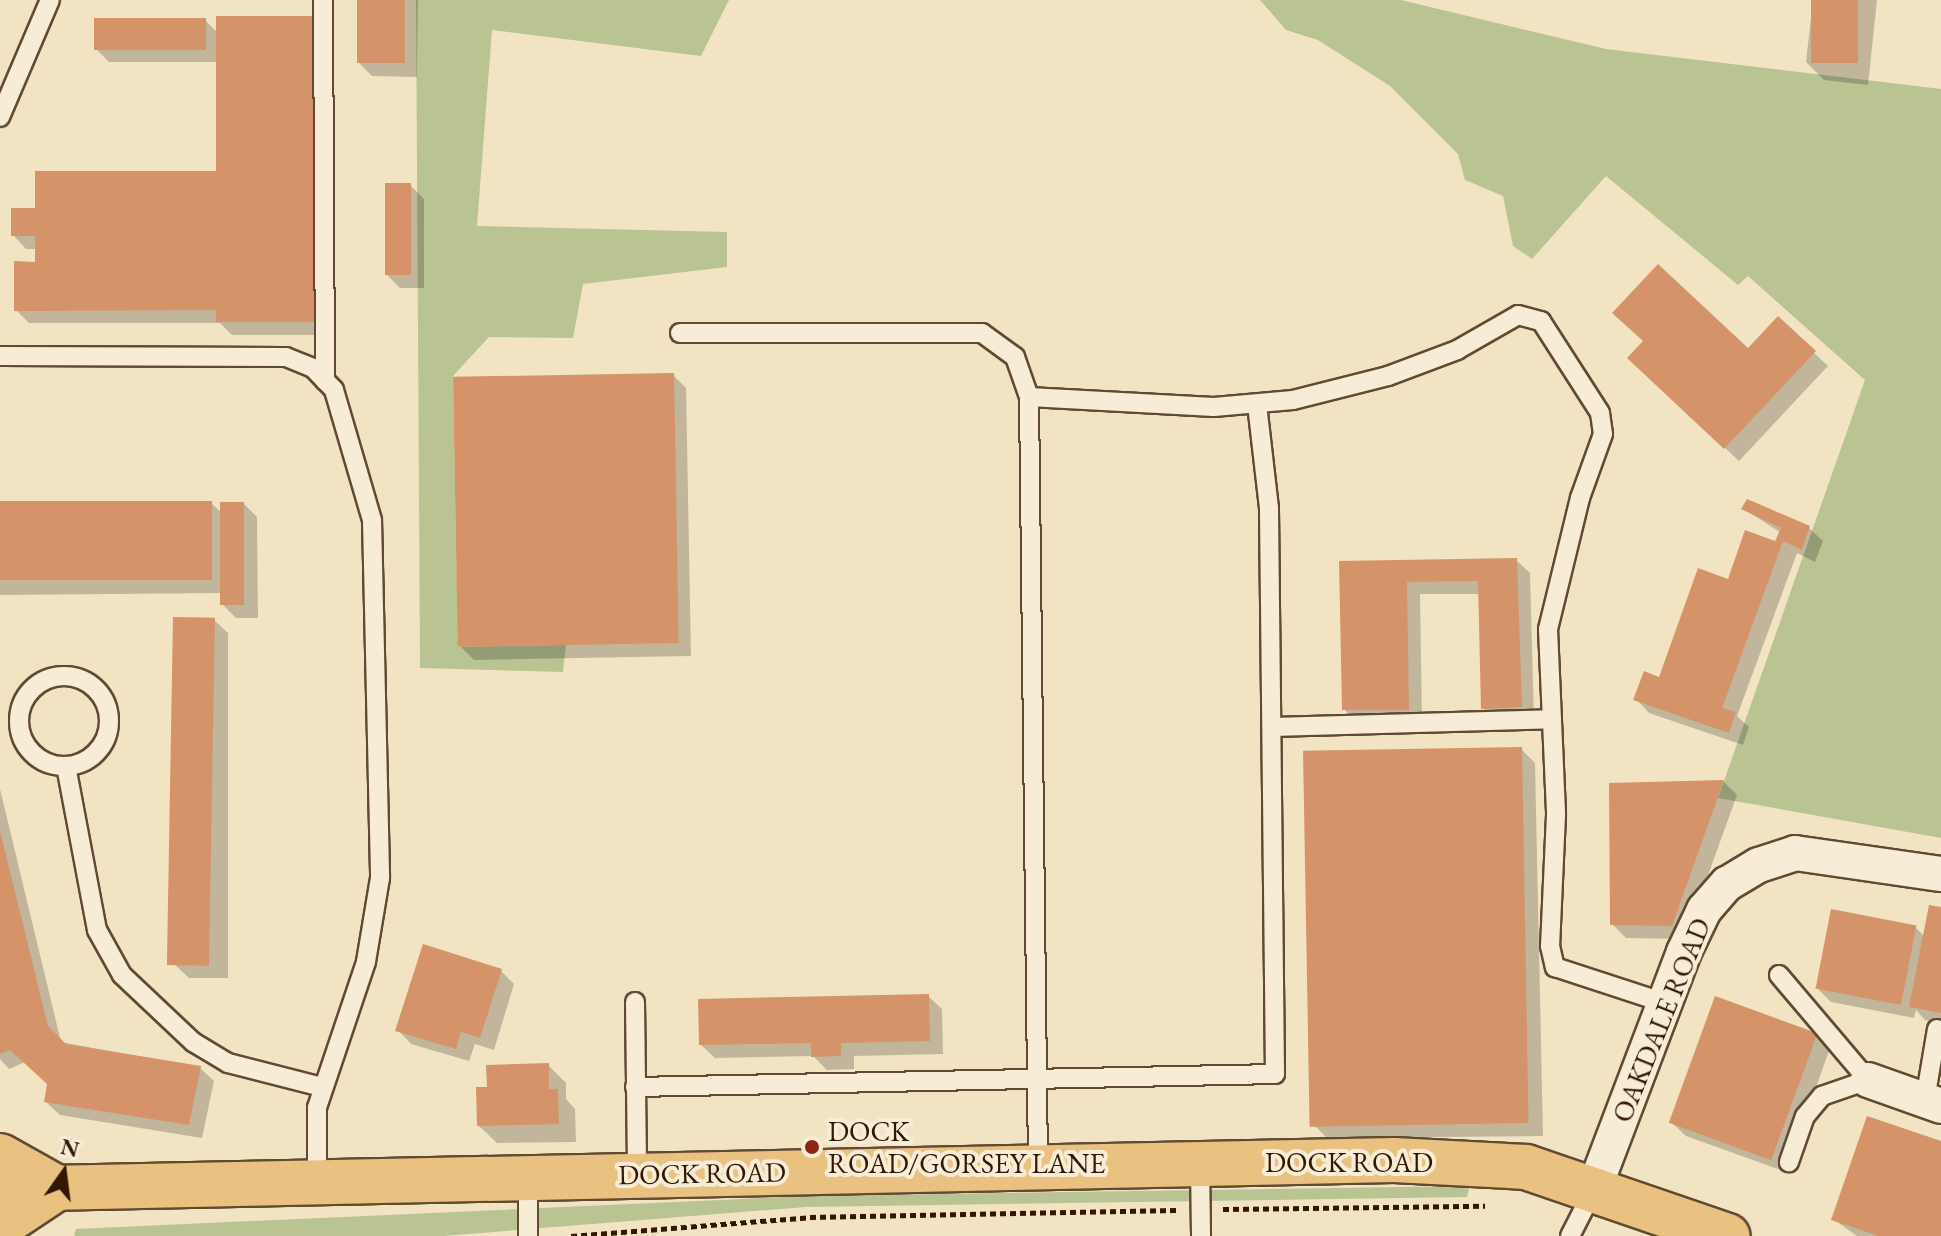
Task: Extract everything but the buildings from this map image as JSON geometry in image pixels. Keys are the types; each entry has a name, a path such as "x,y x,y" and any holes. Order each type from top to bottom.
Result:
{"main road":[{"path":"0,1156 57,1188 0,1226"},
{"name":"DOCK ROAD","path":"0,1189 317,1185 637,1174 1394,1160 1526,1167 1728,1236"}],"street":[{"name":"OAKDALE ROAD","path":"1594,1189 1704,910 1727,884 1759,865 1795,853 1941,874"},
{"path":"1868,1080 1933,1103"}],"lane":[{"path":"0,117 50,0"},
{"path":"323,0 325,381"},
{"path":"1029,397 1214,407 1293,400 1388,376 1480,341 1518,315 1541,321 1600,413 1603,434 1580,498 1548,629 1556,815 1550,946 1555,967 1665,1003"},
{"path":"680,333 982,333 1015,357 1029,397 1038,1166"},
{"path":"0,356 286,357 313,368 334,390 372,520 380,878 366,962 317,1108 317,1185"},
{"path":"635,1087 1275,1074 1269,508 1257,404"},
{"path":"69,676 95,688 104,699 109,727 97,752 66,766 43,762 30,752 18,723 27,694 39,683 69,676"},
{"path":"1272,727 1552,719"},
{"path":"66,766 97,930 122,975 193,1042 228,1063 322,1087"},
{"path":"1779,975 1868,1080 1822,1096 1805,1116 1789,1162"},
{"path":"635,1002 637,1174"},
{"path":"1933,1103 1937,1029"},
{"path":"1200,1163 1201,1236"},
{"path":"528,1178 528,1236"},
{"path":"1570,1236 1594,1189"}],"path":[{"path":"571,1236 810,1217 1502,1206"}],"green space":[{"path":"416,0 729,0 701,56 492,30 477,226 727,232 727,267 583,284 573,338 489,337 453,376 458,647 566,645 563,672 420,668"},
{"path":"1260,0 1401,0 1606,49 1941,89 1941,838 1718,798 1865,380 1748,276 1738,285 1606,176 1532,259 1513,246 1503,196 1465,180 1458,154 1390,86 1318,40 1286,30"},
{"path":"1470,1186 1467,1197 806,1207 443,1236 74,1236 76,1229 806,1196"}],"place":[{"name":"DOCK ROAD/GORSEY LANE","path":"812,1147"}]}
